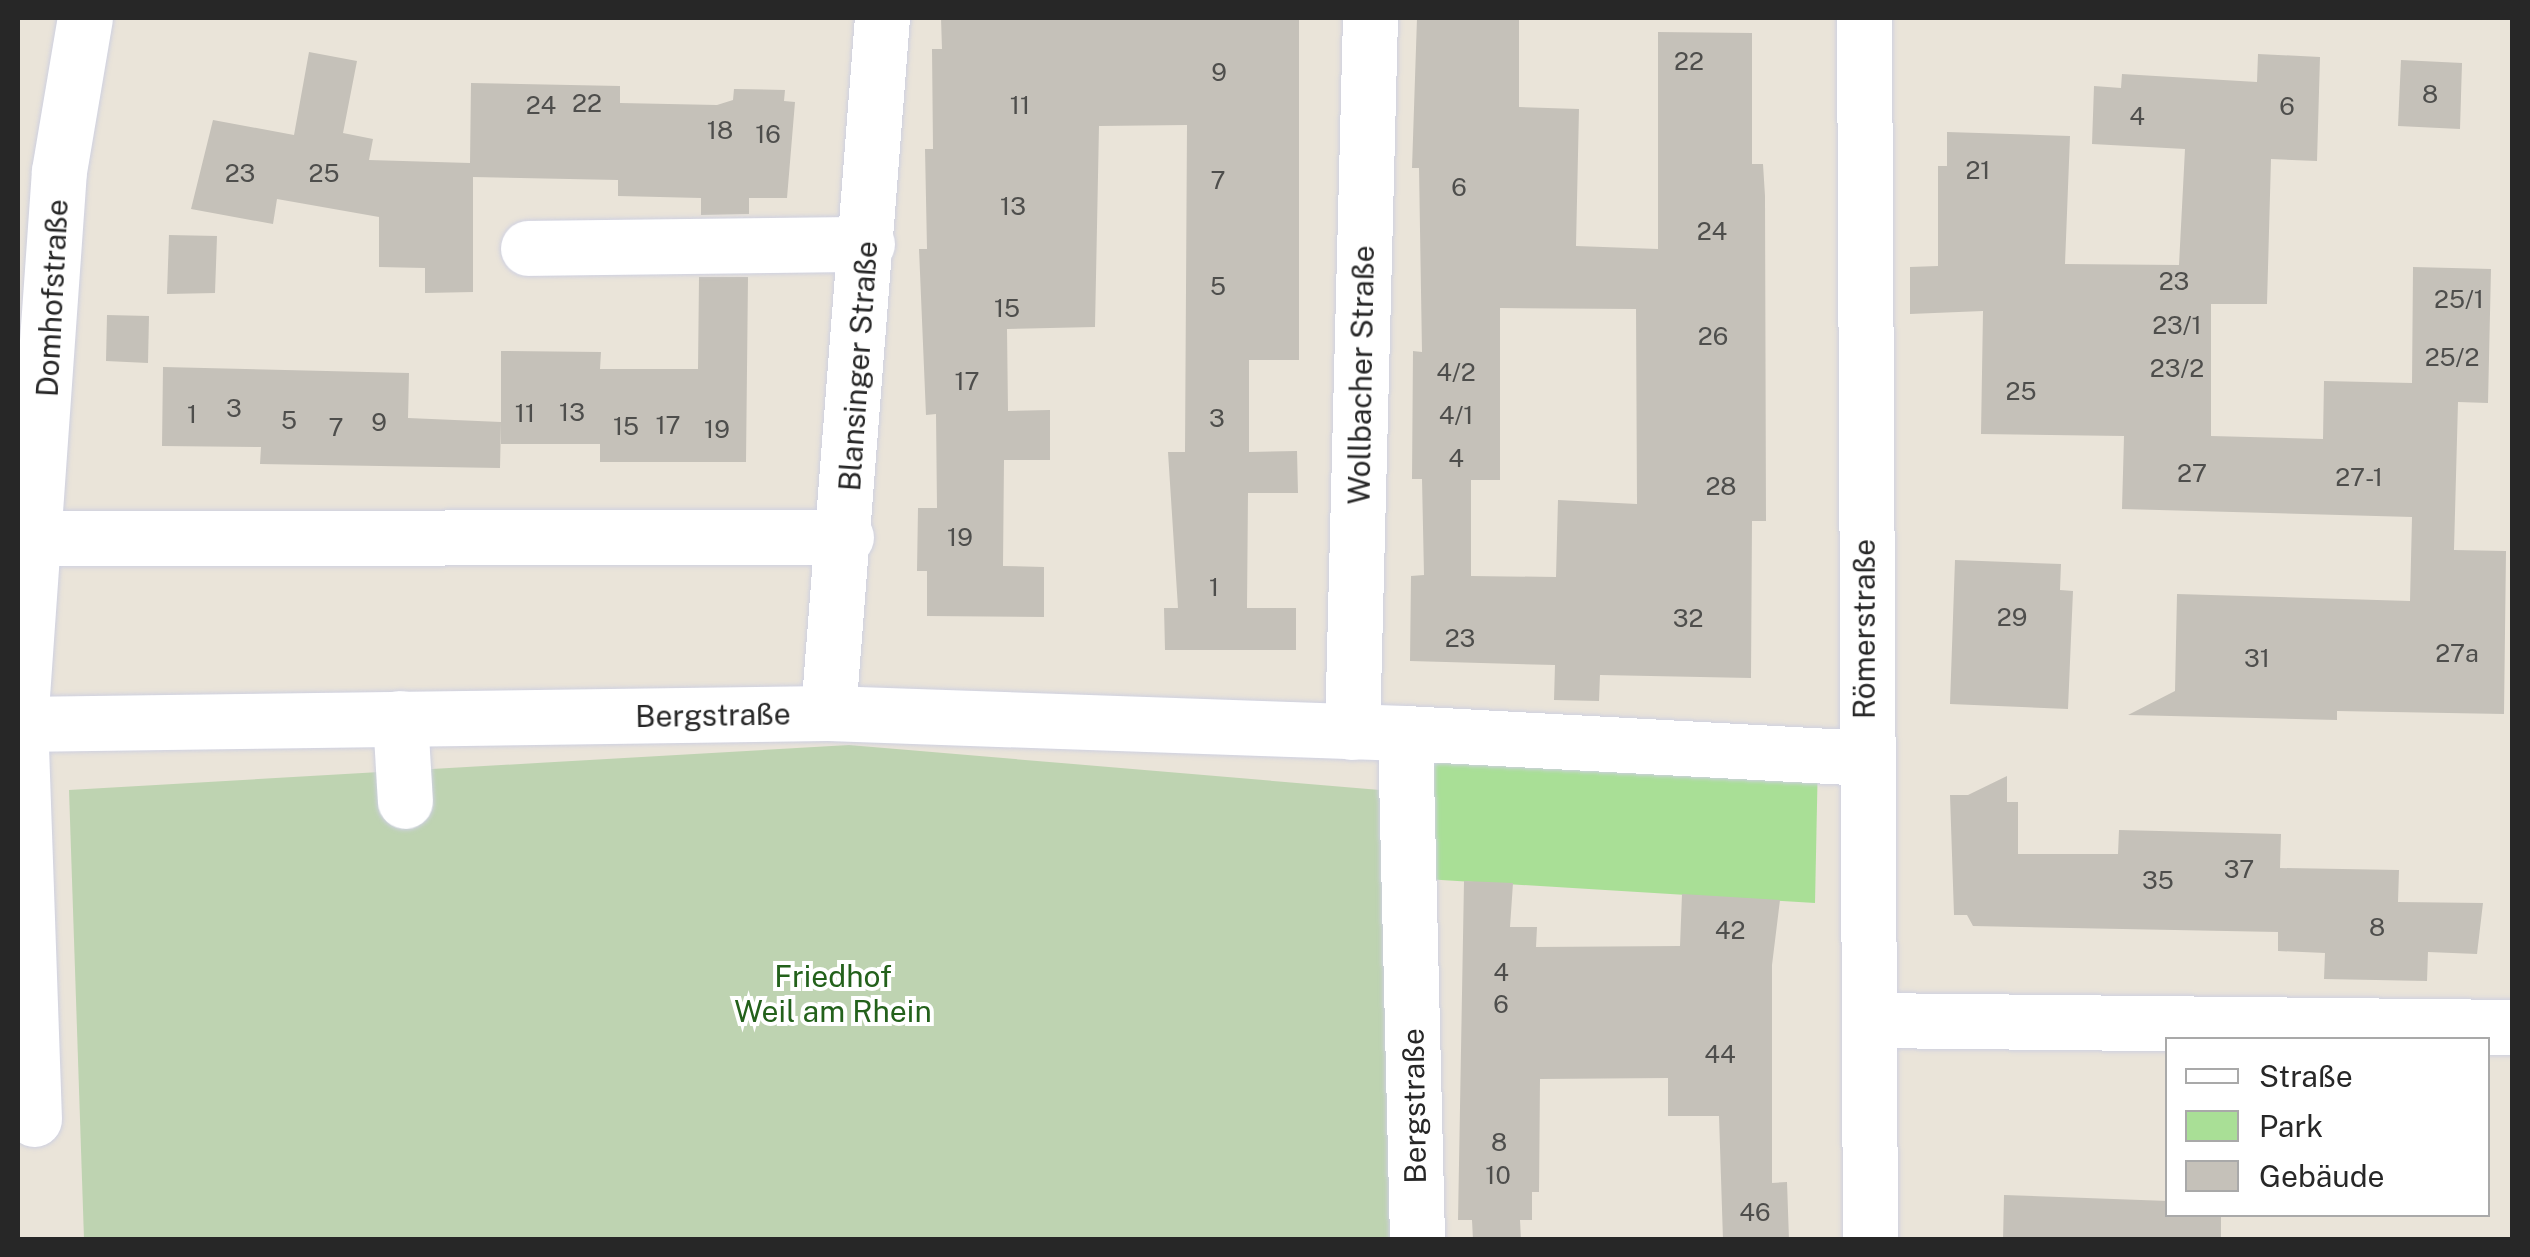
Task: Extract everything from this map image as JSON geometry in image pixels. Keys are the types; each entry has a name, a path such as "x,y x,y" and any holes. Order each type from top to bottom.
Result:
{"street":[{"name":"Domhofstraße","path":"34,1118 19,724 38,538 60,171 86,18"},
{"name":"Blansinger Straße","path":"828,713 846,537 882,18"},
{"name":"Wollbacher Straße","path":"1352,732 1370,18"},
{"name":"Römerstraße","path":"1864,18 1863,758 1870,1240"},
{"path":"528,248 866,244"},
{"path":"38,538 846,537"},
{"name":"Bergstraße","path":"19,724 828,713 1405,732 1863,758"},
{"path":"400,718 405,801"},
{"name":"Bergstraße","path":"1405,732 1417,1240"},
{"path":"1869,1020 2512,1027"}],"green space":[{"path":"1405,733 1818,756 1815,903 1409,878"},
{"name":"Friedhof Weil am Rhein","path":"849,745 1380,790 1397,1239 84,1239 69,790"}],"building":[{"path":"941,18 1299,18 1299,360 1249,360 1249,452 1297,451 1298,493 1248,493 1247,608 1296,608 1296,650 1165,650 1164,608 1178,608 1168,452 1185,452 1187,125 1099,126 1095,327 1007,329 1008,411 1050,410 1050,460 1004,460 1003,566 1044,567 1044,617 927,616 927,571 917,571 918,508 937,508 936,414 926,415 919,249 927,249 925,149 933,149 932,49 942,49"},
{"path":"1417,18 1519,18 1519,107 1579,109 1576,246 1658,249 1658,32 1752,33 1752,164 1763,164 1765,196 1766,521 1752,521 1751,678 1600,675 1599,701 1554,700 1555,665 1410,661 1411,576 1424,575 1422,479 1412,479 1413,351 1422,352 1419,168 1412,168","holes":["1500,308 1636,309 1637,504 1558,500 1556,577 1471,576 1471,480 1500,480"]},
{"path":"309,52 357,61 343,133 373,139 369,160 470,163 471,83 620,86 620,103 717,105 733,100 734,89 785,90 784,101 795,102 787,198 749,198 749,214 701,215 701,198 618,196 618,180 473,177 473,292 425,293 425,268 379,267 379,217 277,199 273,224 191,209 213,120 294,135"},
{"path":"2258,54 2320,57 2317,161 2271,159 2267,304 2211,304 2211,436 2323,439 2324,381 2412,383 2413,267 2491,269 2488,403 2458,402 2454,550 2506,551 2504,714 2337,711 2337,720 2128,715 2175,691 2177,594 2410,601 2412,517 2122,509 2124,436 1981,434 1983,311 1910,314 1910,267 1938,266 1938,166 1947,166 1947,132 2070,136 2065,264 2179,265 2185,149 2092,144 2094,86 2121,88 2122,74 2257,82"},
{"path":"2401,60 2462,63 2460,129 2398,126"},
{"path":"169,235 217,236 215,293 167,294"},
{"path":"699,277 748,277 746,462 600,462 600,444 501,444 501,351 601,352 600,369 698,369"},
{"path":"107,315 149,316 148,363 106,361"},
{"path":"163,367 409,373 408,418 501,422 500,468 260,464 261,447 162,446"},
{"path":"1955,560 2061,564 2060,590 2073,591 2068,709 1950,704"},
{"path":"2007,776 2007,802 2018,802 2018,854 2118,854 2119,830 2281,834 2280,868 2399,870 2398,902 2483,903 2477,954 2428,952 2427,981 2324,979 2325,953 2278,951 2278,932 1973,926 1967,915 1954,915 1950,795 1968,795"},
{"path":"1464,881 1513,883 1510,927 1537,927 1536,947 1680,946 1682,894 1780,900 1772,965 1772,1183 1787,1182 1789,1240 1723,1240 1719,1116 1668,1116 1668,1078 1540,1079 1539,1192 1532,1192 1532,1220 1520,1220 1521,1240 1473,1240 1472,1220 1458,1220"},
{"path":"2004,1195 2165,1201 2165,1217 2221,1217 2221,1240 2003,1240"}]}
